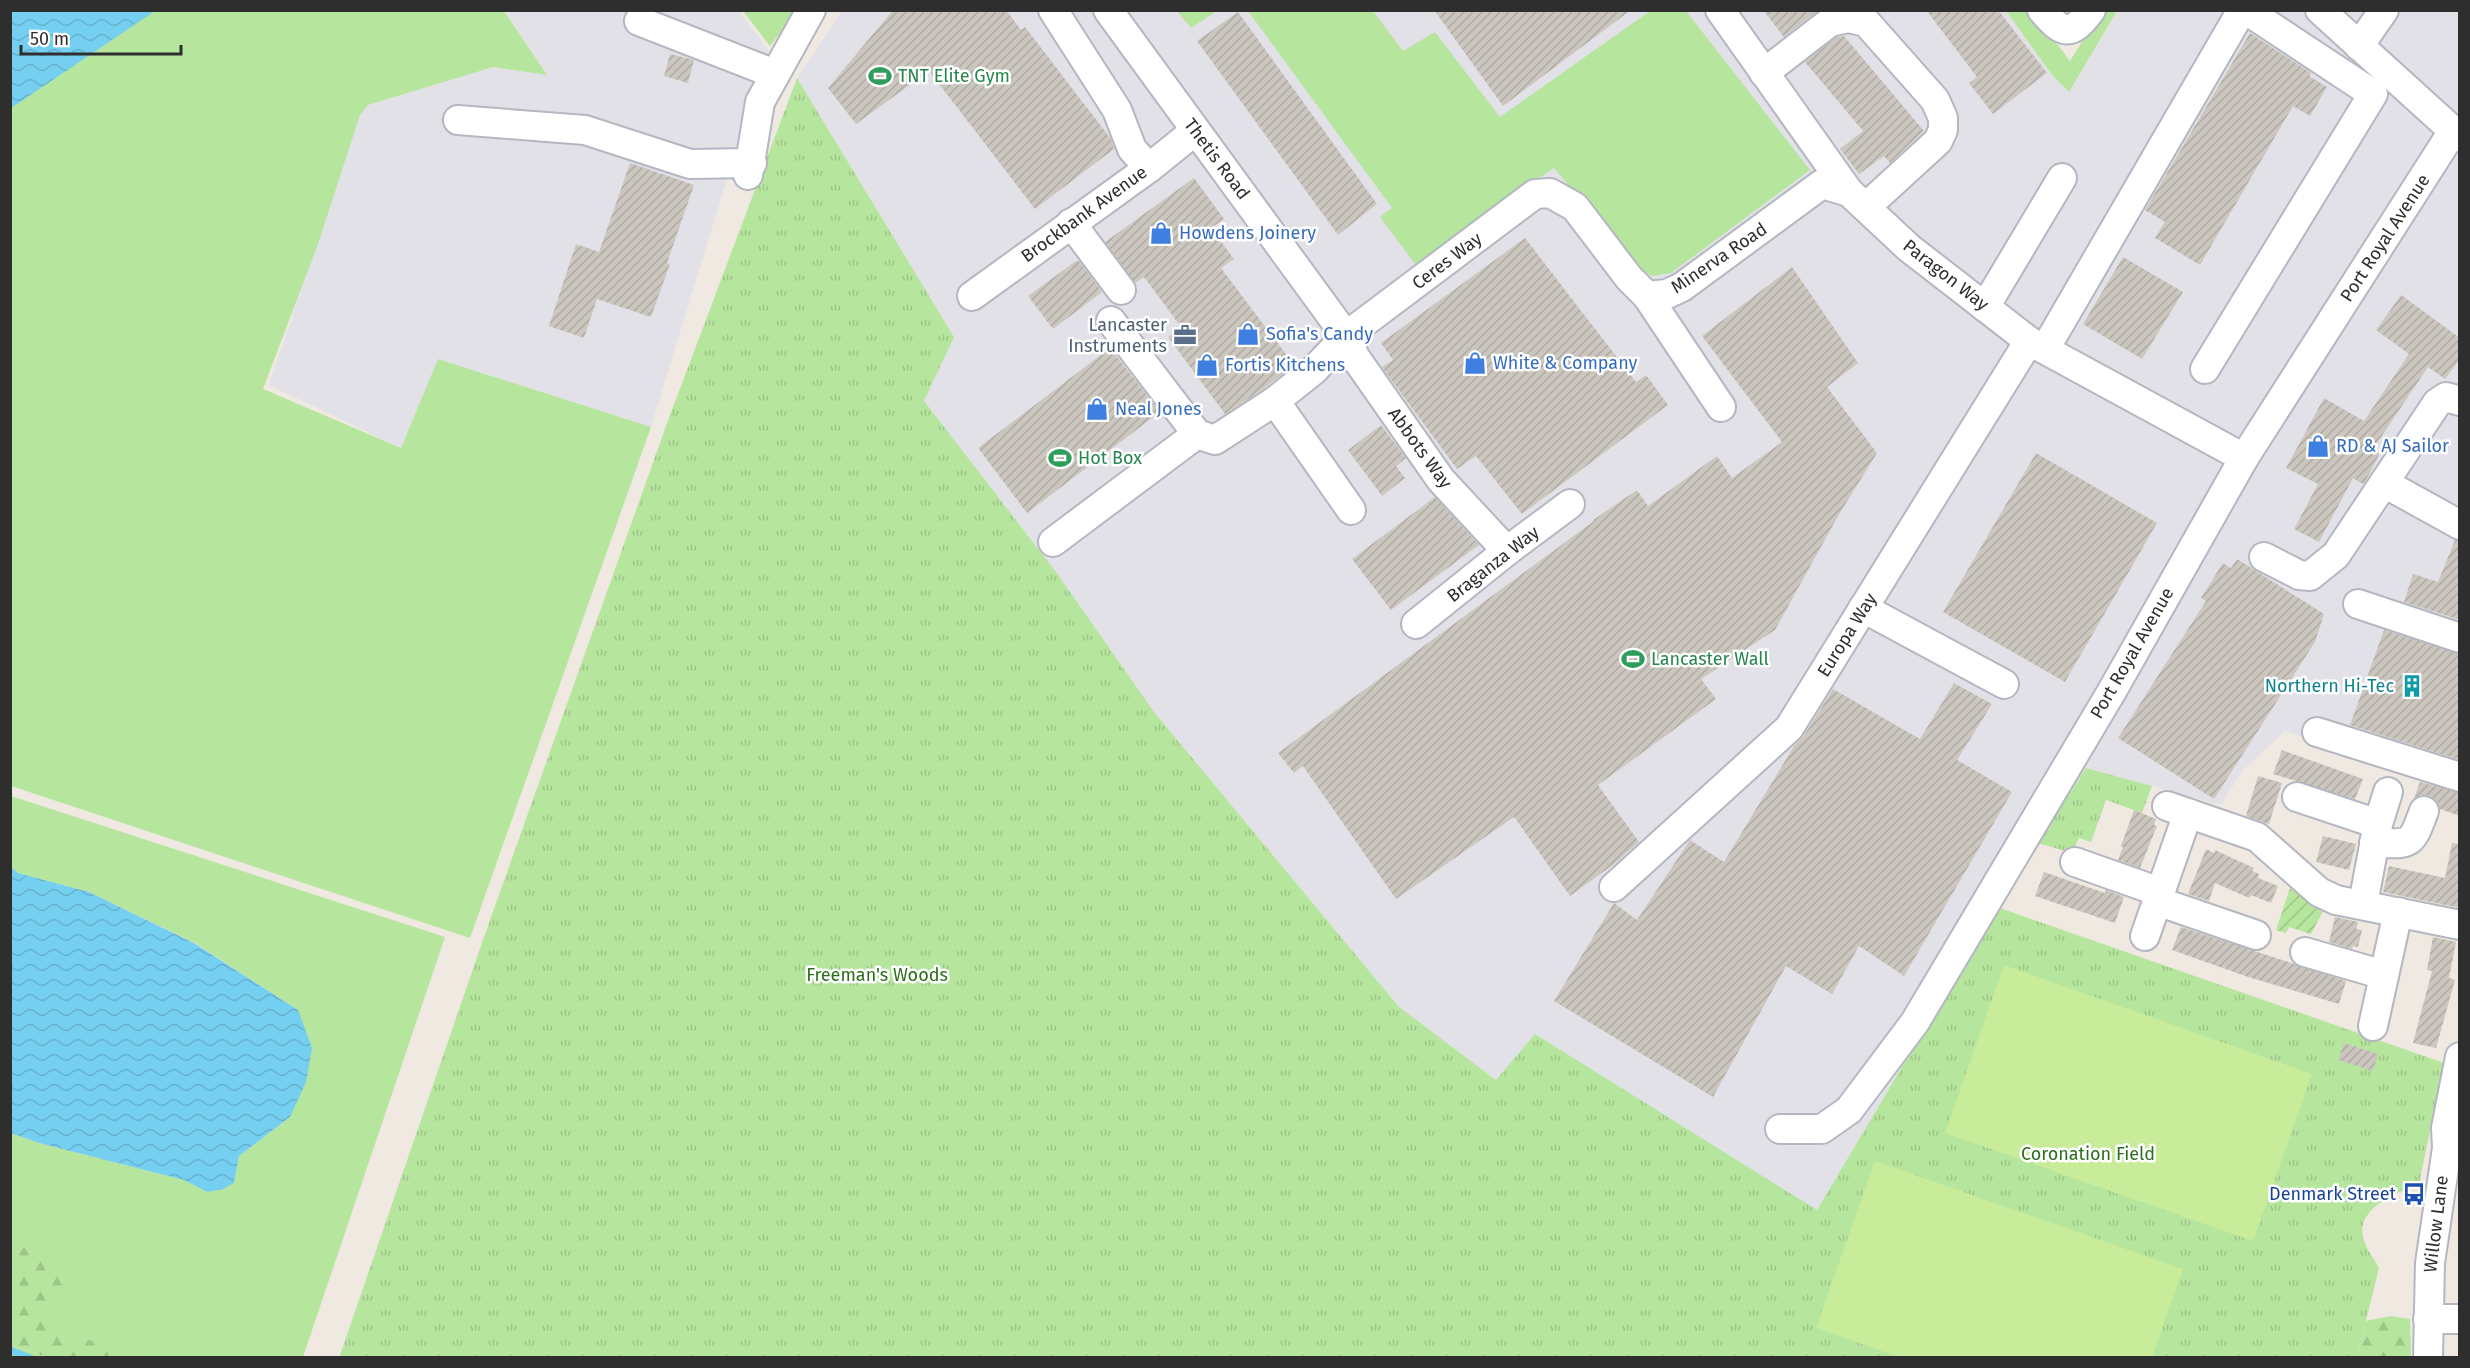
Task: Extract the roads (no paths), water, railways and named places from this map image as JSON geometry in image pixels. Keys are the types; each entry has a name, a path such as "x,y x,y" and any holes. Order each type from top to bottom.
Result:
{"street":[{"path":"458,120 585,130 690,164 750,169 760,102 811,10"},
{"path":"1053,10 1117,110 1132,148 1149,168"},
{"name":"Paragon Way","path":"1720,10 1858,199 1910,248 2037,345 2244,458"},
{"path":"2042,10 2062,30 2068,32 2074,30 2091,10"},
{"path":"2205,369 2373,94 2244,10"},
{"name":"Europa Way","path":"1614,887 1789,728 1863,608 2037,345 2244,10"},
{"path":"2320,10 2456,134"},
{"path":"2359,46 2384,10"},
{"name":"Thetis Road","path":"1117,14 1195,131 1232,178 1346,336"},
{"path":"1764,73 1830,22 1848,18 1866,22 1935,100 1943,118 1943,130 1938,141 1858,199"},
{"path":"639,21 775,74"},
{"name":"Brockbank Avenue","path":"972,296 1149,168 1195,131"},
{"name":"Port Royal Avenue","path":"1780,1129 1822,1129 1850,1110 1915,1022 2112,691 2244,458 2456,134"},
{"path":"1985,307 2062,178"},
{"name":"Minerva Road","path":"1550,193 1575,207 1629,278 1647,296 1667,294 1682,287 1822,184 1858,199"},
{"name":"Ceres Way","path":"1197,434 1215,440 1275,401 1314,369 1346,336 1535,194 1550,193"},
{"path":"1071,223 1121,290"},
{"path":"1647,296 1721,407"},
{"path":"1053,542 1197,434 1111,321"},
{"name":"Abbots Way","path":"1346,336 1355,357 1441,480 1507,551"},
{"path":"2264,557 2299,575 2310,576 2336,555 2437,403 2446,398 2459,398"},
{"path":"1275,401 1351,510"},
{"path":"2384,483 2460,525"},
{"name":"Braganza Way","path":"1416,624 1570,504"},
{"path":"2358,604 2460,638"},
{"path":"1863,608 2004,684"},
{"path":"2318,732 2460,777"},
{"path":"2363,904 2376,833 2388,792"},
{"path":"2297,797 2376,833 2407,843 2414,837 2424,811"},
{"path":"2145,936 2158,897 2178,809 2257,837 2319,892 2336,900 2460,925"},
{"path":"2075,862 2158,897 2256,934"},
{"path":"2373,1026 2398,912"},
{"path":"2305,952 2384,975"},
{"name":"Willow Lane","path":"2428,1358 2430,1263 2453,1148 2446,1128 2460,1057"},
{"path":"2428,1319 2460,1319"}],"water":[{"path":"11,10 155,10 155,11 11,108"},
{"path":"11,867 18,873 89,892 194,943 298,1010 312,1048 306,1082 290,1117 239,1156 234,1183 223,1189 207,1192 184,1180 39,1143 11,1133"}],"waterway":[{"path":"10,1350 30,1358"}],"place":[{"name":"TNT Elite Gym","path":"880,76"},
{"name":"Howdens Joinery","path":"1161,233"},
{"name":"Sofia's Candy","path":"1248,334"},
{"name":"Lancaster Instruments","path":"1185,335"},
{"name":"White & Company","path":"1475,363"},
{"name":"Fortis Kitchens","path":"1207,365"},
{"name":"Neal Jones","path":"1097,409"},
{"name":"RD & AJ Sailor","path":"2318,446"},
{"name":"Hot Box","path":"1060,458"},
{"name":"Lancaster Wall","path":"1633,659"},
{"name":"Northern Hi-Tec","path":"2412,686"},
{"name":"Denmark Street","path":"2414,1194"}],"park label":[{"name":"Freeman's Woods","path":"877,975"},
{"name":"Coronation Field","path":"2088,1154"}]}
